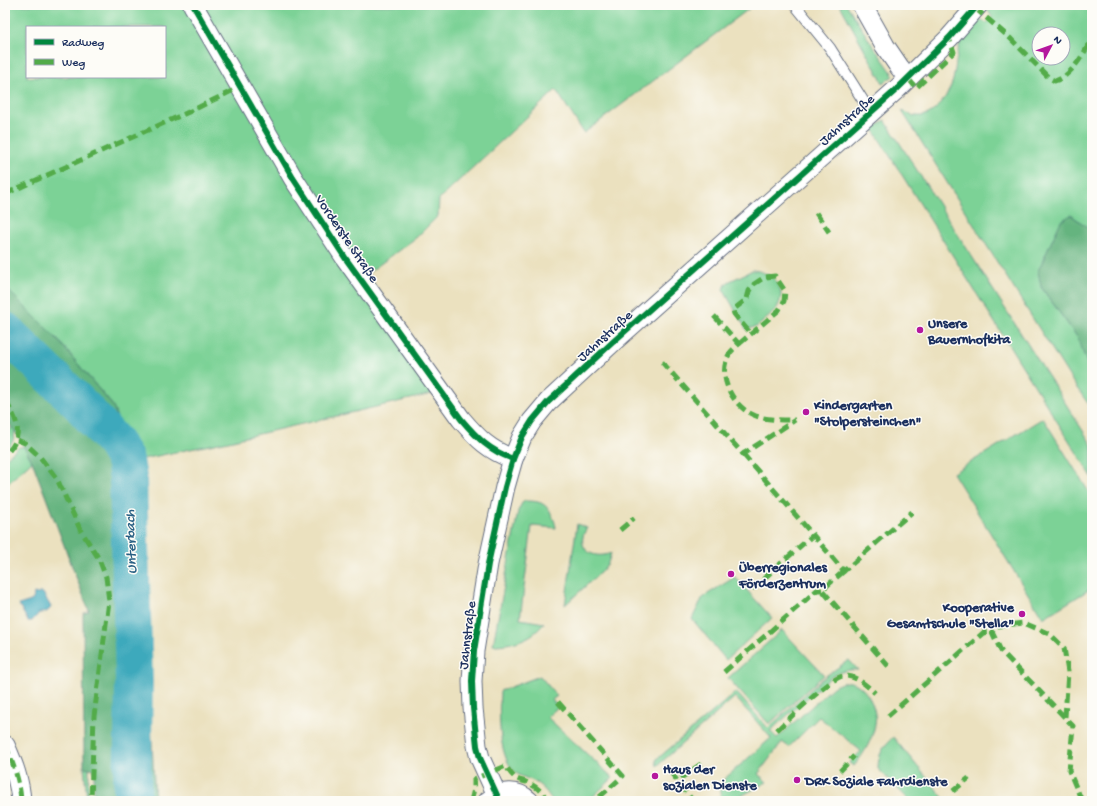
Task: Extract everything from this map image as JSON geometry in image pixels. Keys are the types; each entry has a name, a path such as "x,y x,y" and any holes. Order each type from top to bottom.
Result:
{"street":[{"name":"Vorderste Straße","path":"193,5 293,178 346,259 472,433 498,454 513,459"},
{"path":"862,5 885,46 908,78"},
{"name":"Jahnstraße","path":"492,798 477,746 472,681 475,641 499,510 513,459 522,437 532,421 548,402 614,341 871,113 949,38 978,5"},
{"path":"5,745 21,792 21,801"},
{"path":"492,798 507,792 517,794 529,801"}],"lane":[{"path":"796,5 830,48 871,113"}],"green space":[{"path":"5,5 754,5 584,133 556,90 439,199 438,216 417,237 368,273 432,394 224,442 138,460 131,440 121,430 113,406 57,339 5,287"},
{"path":"840,5 847,5 891,71 893,76 883,83"},
{"path":"988,5 1092,5 1092,231 1071,215 1041,287 1078,338 1092,377 1092,409 1074,384 902,111 913,116 924,116 940,104 951,86 961,39 966,30 978,21 987,23 992,17 986,8"},
{"path":"885,120 1092,445 1092,477 873,129"},
{"path":"1071,215 1092,231 1092,377 1078,338 1041,287 1038,271 1061,221"},
{"path":"753,270 760,271 776,281 781,292 781,299 777,308 764,321 756,327 746,329 723,289 728,282"},
{"path":"5,287 57,339 113,406 121,430 131,440 138,460 155,801 94,801 94,769 84,767 83,614 89,611 32,461 15,431 5,420"},
{"path":"1043,418 1092,497 1092,588 1043,618 953,473"},
{"path":"12,427 15,431 14,437 11,445 5,452 5,435"},
{"path":"19,447 24,447 32,461 5,486 5,459"},
{"path":"525,501 541,503 547,507 552,514 556,528 532,526 520,619 544,623 534,633 522,640 507,644 493,645 518,511 522,503"},
{"path":"577,524 587,528 583,541 587,551 597,555 611,553 608,563 602,571 565,605"},
{"path":"735,577 772,618 726,660 692,619 703,597"},
{"path":"782,630 824,675 769,724 728,678"},
{"path":"849,660 858,670 843,671 830,678 770,731 777,738 833,687 846,682 857,684 870,699 875,713 875,725 870,741 854,766 849,763 861,751 819,717 789,747 782,742 758,774 767,782 741,796 735,801 721,801 720,789 722,781 771,738 735,697 657,766 656,760 736,692 768,728 827,675"},
{"path":"540,676 557,696 552,700 558,707 547,717 613,778 588,801 552,801 541,786 519,775 512,769 503,749 499,712 500,691"},
{"path":"893,737 946,801 910,801 878,769 882,751"},
{"path":"84,767 89,768 88,801 87,801"}],"water":[{"path":"40,592 43,593 51,607 46,612 39,613 32,621 28,621 19,605 29,602 32,600 34,593 38,594"}],"waterway":[{"name":"Unterbach","path":"5,331 82,406 115,443 125,460 128,478 134,681 132,801"}],"marked path":[{"path":"975,8 1010,38 1048,77 1055,81 1067,74 1072,69 1092,40"},
{"path":"908,78 916,88 954,52 949,38"},
{"path":"5,194 193,110 240,87"},
{"path":"816,213 829,232"},
{"path":"739,344 779,310 784,301 785,291 775,276 765,277 754,284 749,291 747,299 733,310 734,314 751,334"},
{"path":"714,316 739,344 730,353 724,371 729,390 740,406 756,416 770,419 795,420"},
{"path":"662,362 743,454 795,420"},
{"path":"5,401 14,415 17,429 15,442 5,455"},
{"path":"17,440 25,443 40,457 57,479 80,529 99,559 106,577 109,601 94,716 91,801"},
{"path":"743,454 844,571 912,512"},
{"path":"620,530 634,518"},
{"path":"752,589 813,535"},
{"path":"844,571 822,590 890,668"},
{"path":"724,672 817,590 822,590"},
{"path":"1065,717 1068,672 1064,648 1050,634 1024,623 997,626 992,632 1001,651 1073,726 1069,771 1082,801"},
{"path":"888,716 983,633 992,632"},
{"path":"777,730 829,683 837,678 843,676 852,677 860,681 875,693"},
{"path":"558,702 623,776 595,801"},
{"path":"5,745 16,772 21,801"},
{"path":"840,771 854,756"},
{"path":"681,778 701,764"},
{"path":"471,801 474,789 474,779 506,766 515,778 536,787 548,801"},
{"path":"685,775 680,770 676,769 672,774 693,801"},
{"path":"953,791 969,778"}],"cycle path":[{"path":"193,5 293,178 346,259 461,419 490,448 513,459"},
{"path":"497,795 480,758 477,746 472,681 474,651 488,564 505,487 513,459 522,437 532,421 548,402 614,341 896,90 949,38 978,5"}],"place":[{"name":"Unsere Bauernhofkita","path":"920,330"},
{"name":"Kindergarten \"Stolpersteinchen\"","path":"806,412"},
{"name":"Überregionales Förderzentrum","path":"731,574"},
{"name":"Kooperative Gesamtschule \"Stella\"","path":"1022,614"},
{"name":"Haus der sozialen Dienste","path":"655,776"},
{"name":"DRK Soziale Fahrdienste","path":"797,780"}]}
